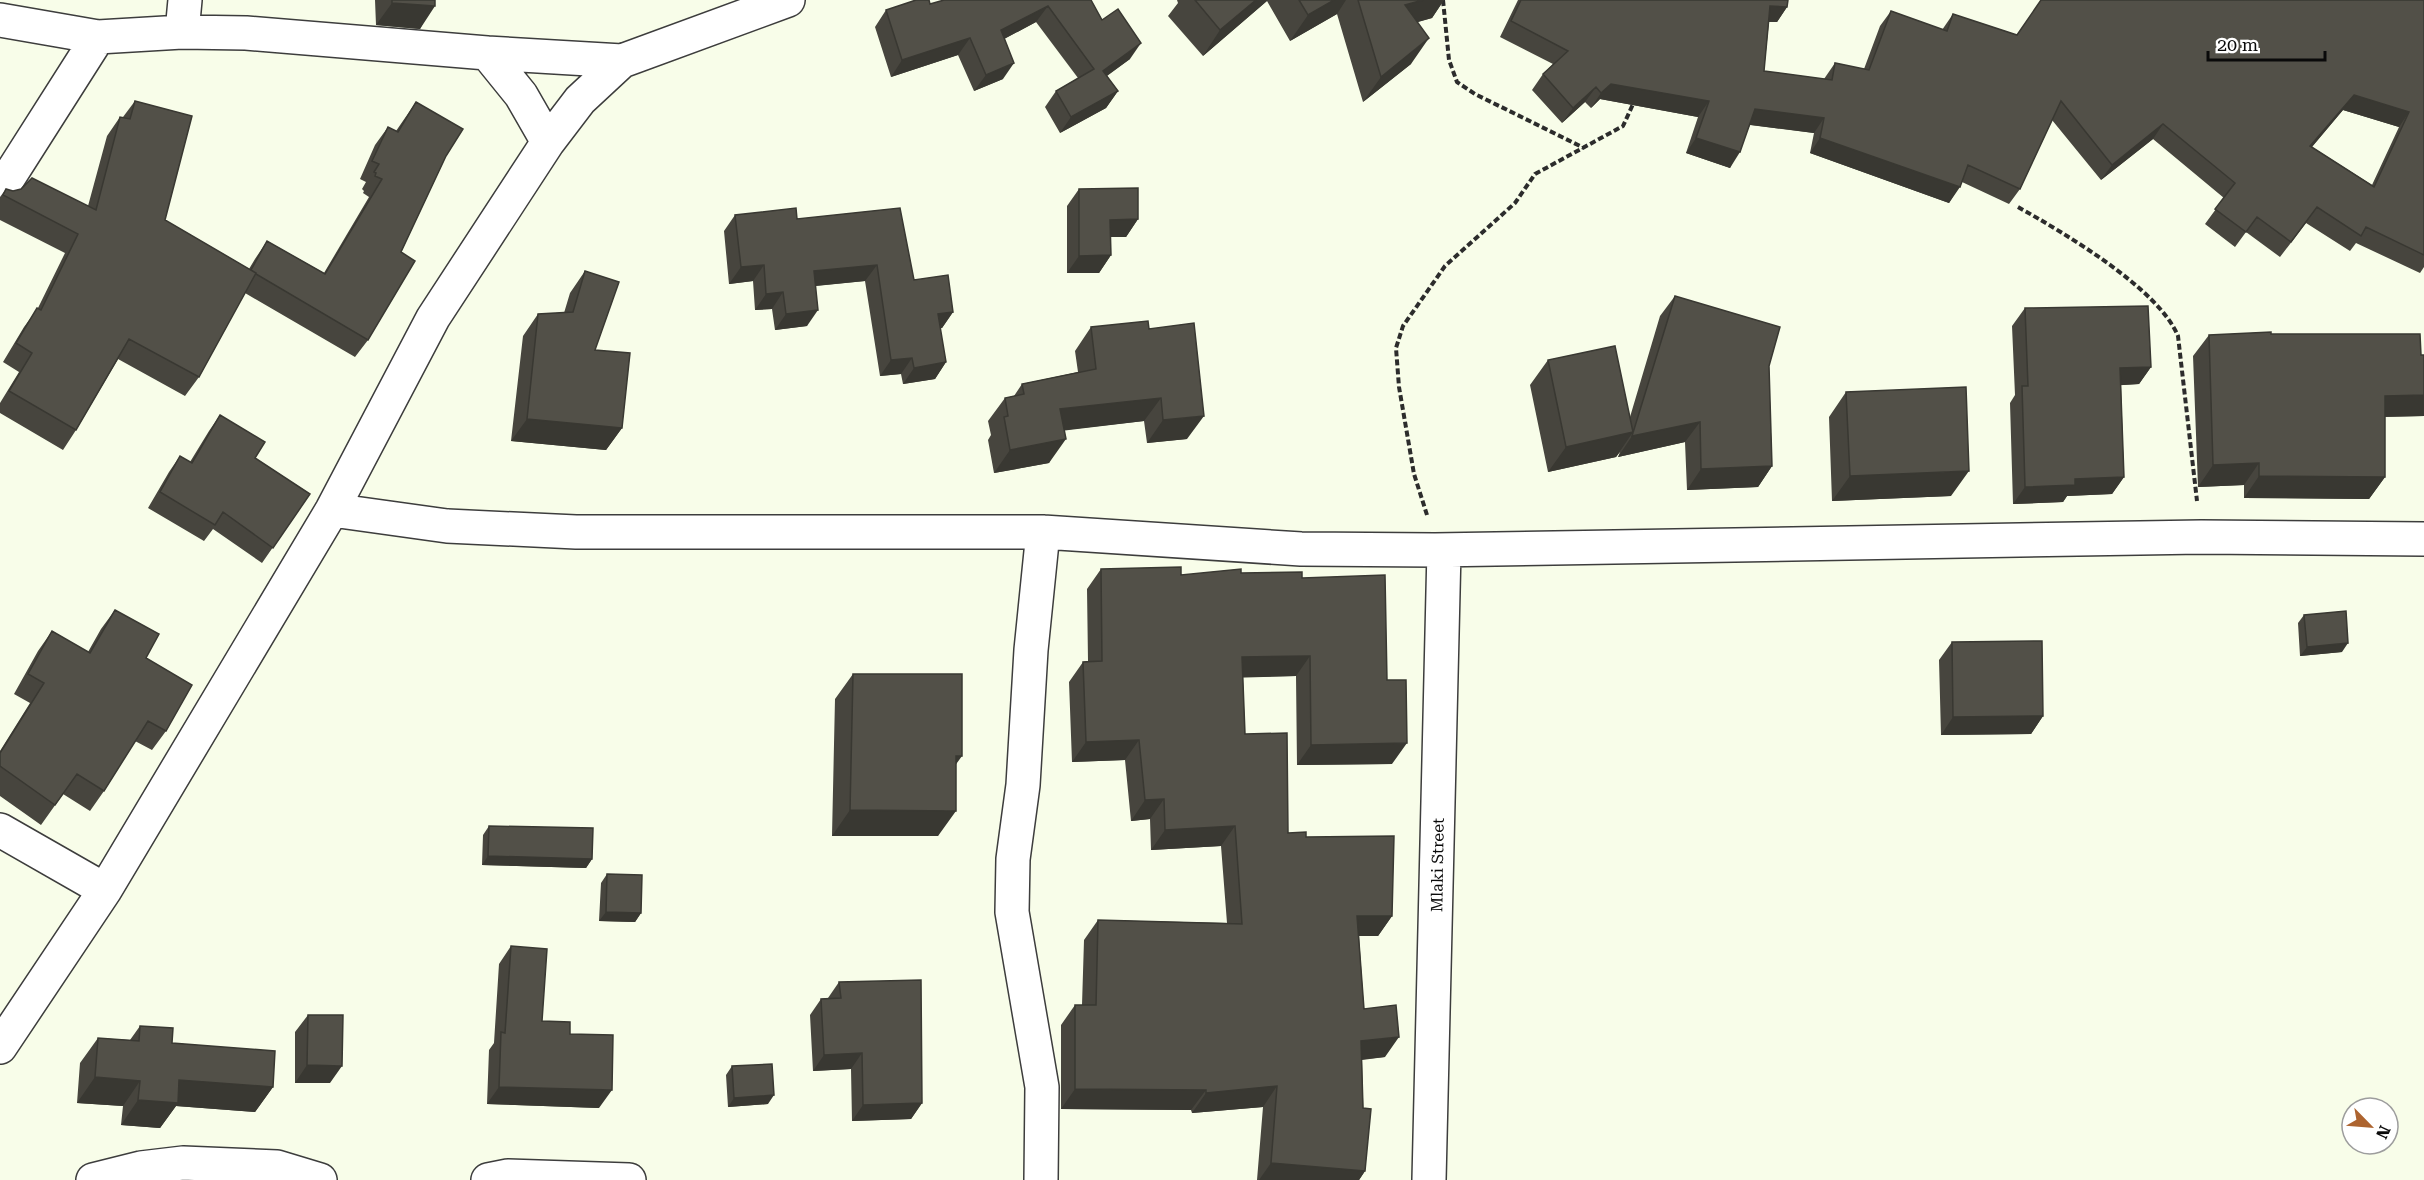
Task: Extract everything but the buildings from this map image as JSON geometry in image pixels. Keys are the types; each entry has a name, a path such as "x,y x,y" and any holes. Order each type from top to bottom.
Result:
{"street":[{"path":"182,32 185,0"},
{"path":"0,1047 105,890 332,510 433,318 548,142 580,100 622,61 788,0"},
{"path":"0,20 98,37 182,32 246,33 487,53 622,61"},
{"path":"0,191 98,37"},
{"path":"487,53 521,95 548,142"},
{"path":"332,510 447,526 576,532 1043,532 1301,549 1440,550 2201,537 2424,539"},
{"path":"1041,1180 1042,1087 1012,912 1014,859 1023,785 1031,650 1043,532"},
{"name":"Mlaki Street","path":"1429,1180 1440,550"},
{"path":"0,830 105,890"},
{"path":"93,1180 141,1168 183,1163 277,1167 320,1180"},
{"path":"488,1180 508,1176 629,1180"}],"path":[{"path":"1443,0 1449,60 1457,82 1475,94 1584,148"},
{"path":"1440,550 1414,474 1399,387 1396,348 1398,337 1403,326 1445,266 1515,203 1535,174 1623,126 1635,98"},
{"path":"2018,207 2053,227 2111,266 2160,308 2175,328 2178,336 2201,537"}]}
